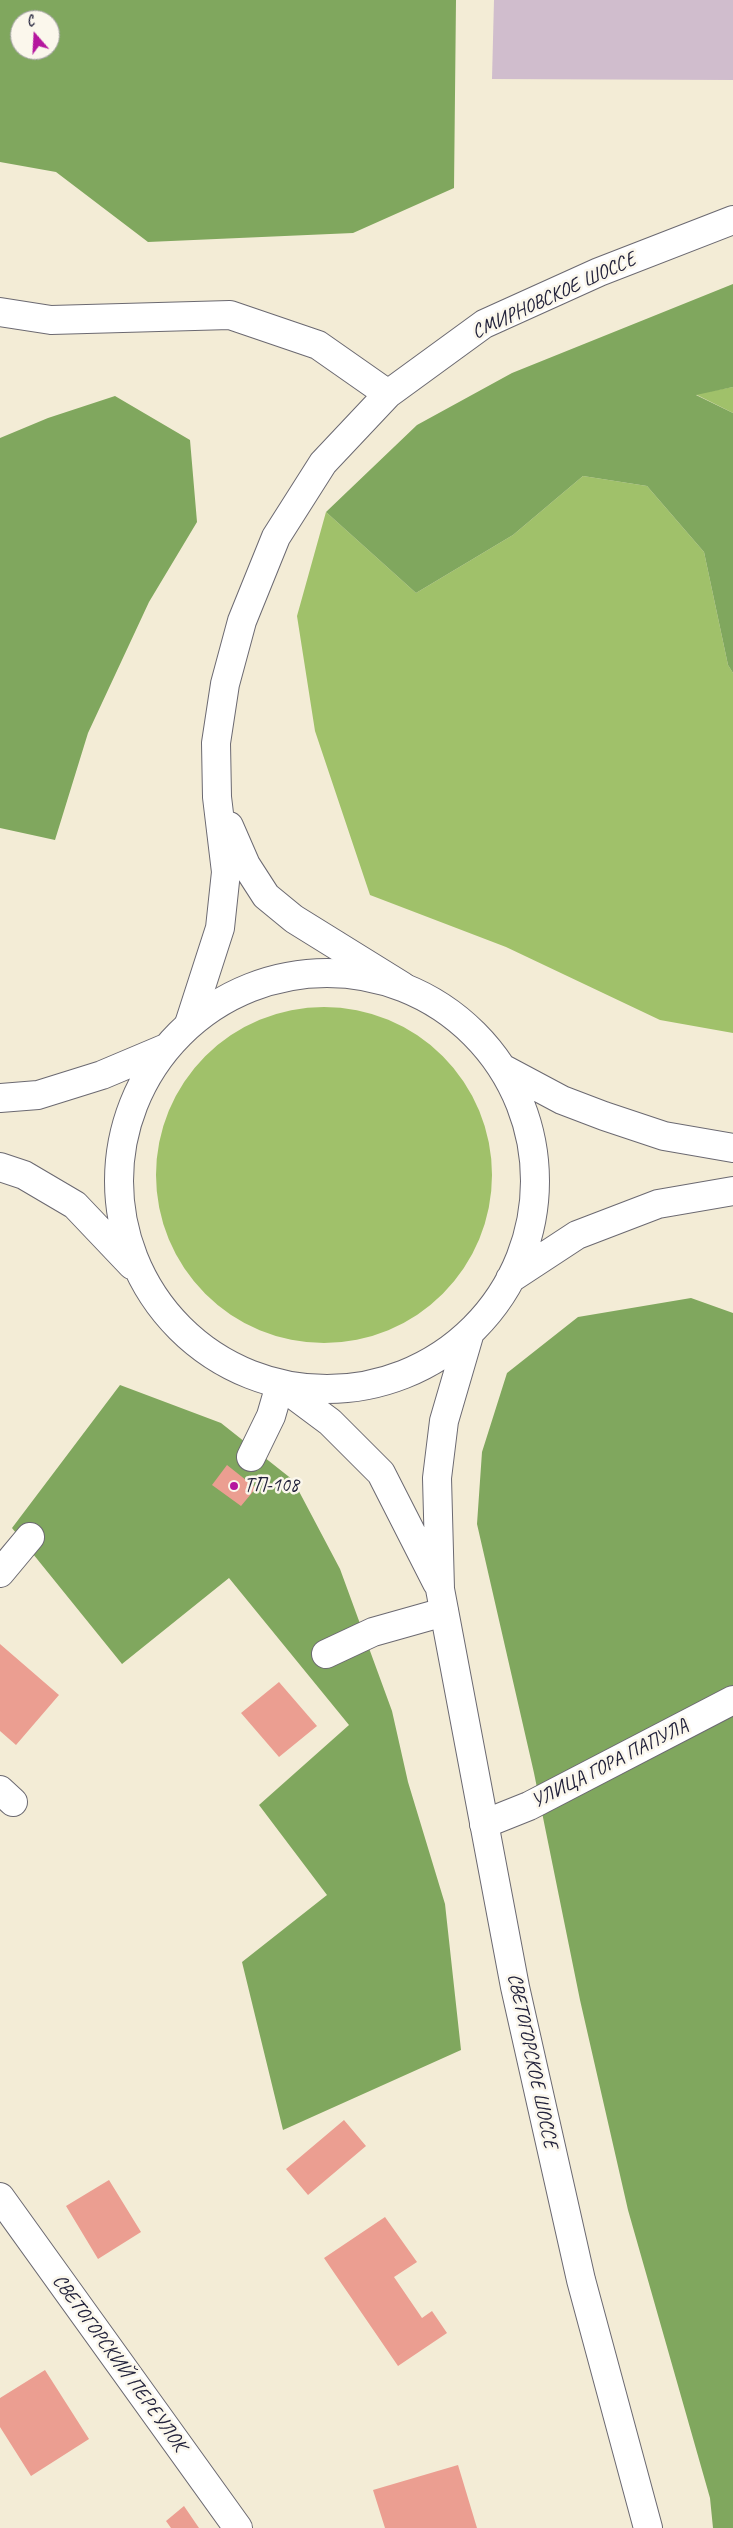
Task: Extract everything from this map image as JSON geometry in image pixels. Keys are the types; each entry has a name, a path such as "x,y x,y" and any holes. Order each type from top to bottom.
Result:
{"main road":[{"name":"СМИРНОВСКОЕ ШОССЕ","path":"189,1024 220,928 226,872 217,796 216,743 225,684 242,621 276,537 323,463 388,394 484,324 598,272 733,220"},
{"path":"0,312 51,320 230,315 318,345 388,394"},
{"name":"СМИРНОВСКОЕ ШОССЕ","path":"217,796 246,864 266,896 294,919 402,986"},
{"path":"339,973 371,977 402,986 432,1001 458,1019 482,1042 502,1068 519,1100 530,1135 535,1172 533,1209 527,1236 510,1279 492,1307 470,1332 444,1353 415,1369 383,1382 347,1388 315,1390 280,1385 241,1371 209,1353 181,1330 157,1303 139,1272 126,1238 119,1202 118,1166 123,1134 133,1103 147,1074 166,1048 189,1024 215,1005 243,990 290,976 339,973"},
{"path":"0,1098 38,1095 102,1075 166,1048"},
{"path":"502,1068 562,1100 604,1116 664,1136 733,1148"},
{"path":"0,1167 24,1175 75,1205 139,1272"},
{"path":"510,1279 586,1231 658,1204 733,1191"},
{"name":"СВЕТОГОРСКОЕ ШОССЕ","path":"470,1332 444,1421 437,1478 442,1601 515,1987 581,2280 648,2528"},
{"path":"251,1457 271,1416 280,1385"},
{"name":"СВЕТОГОРСКОЕ ШОССЕ","path":"280,1385 330,1422 381,1473 442,1601"},
{"path":"0,1572 30,1537"},
{"path":"326,1654 442,1601"},
{"name":"УЛИЦА ГОРА ПАПУЛА","path":"484,1824 537,1801 733,1700"},
{"name":"СВЕТОГОРСКИЙ ПЕРЕУЛОК","path":"0,2197 238,2528"}],"shaded area":[{"path":"494,0 733,0 733,80 492,79"}],"green space":[{"path":"0,0 456,0 454,188 353,233 148,242 56,172 0,162"},
{"path":"733,284 733,387 696,395 733,413 733,673 728,665 704,552 647,486 583,476 513,535 416,593 326,512 417,425 512,373"},
{"path":"733,387 733,413 695,394"},
{"path":"115,396 190,440 197,522 149,602 88,733 55,840 0,828 0,438 48,418"},
{"path":"583,476 647,486 704,552 728,665 733,673 733,1033 660,1020 506,947 370,895 315,731 297,616 326,512 416,593 513,535"},
{"path":"324,1007 357,1010 388,1020 417,1035 443,1056 464,1082 479,1111 489,1142 492,1175 489,1208 479,1239 464,1268 443,1294 417,1315 388,1330 357,1340 324,1343 291,1340 260,1330 231,1315 205,1294 184,1268 169,1239 159,1208 156,1175 159,1142 169,1111 184,1082 205,1056 231,1035 260,1020 291,1010"},
{"path":"691,1298 733,1313 733,2528 713,2528 710,2498 628,2210 580,2000 534,1773 477,1524 482,1452 507,1373 578,1317"},
{"path":"120,1385 221,1423 293,1480 340,1569 392,1711 408,1782 445,1904 461,2050 283,2130 242,1962 327,1895 259,1805 349,1725 229,1578 122,1664 12,1528"}],"building":[{"name":"ТП-108","path":"227,1465 256,1488 241,1506 212,1485"},
{"path":"0,1644 59,1695 16,1745 0,1731"},
{"path":"279,1682 317,1726 279,1757 241,1713"},
{"path":"344,2120 366,2146 308,2195 286,2169"},
{"path":"109,2180 141,2232 98,2259 66,2206"},
{"path":"385,2217 417,2262 394,2277 422,2318 432,2311 447,2333 398,2366 324,2258"},
{"path":"45,2370 89,2439 31,2476 0,2427 0,2398"},
{"path":"458,2465 477,2528 385,2528 373,2490"},
{"path":"184,2506 199,2528 171,2528 166,2521"}],"place":[{"name":"ТП-108","path":"234,1486"}]}
